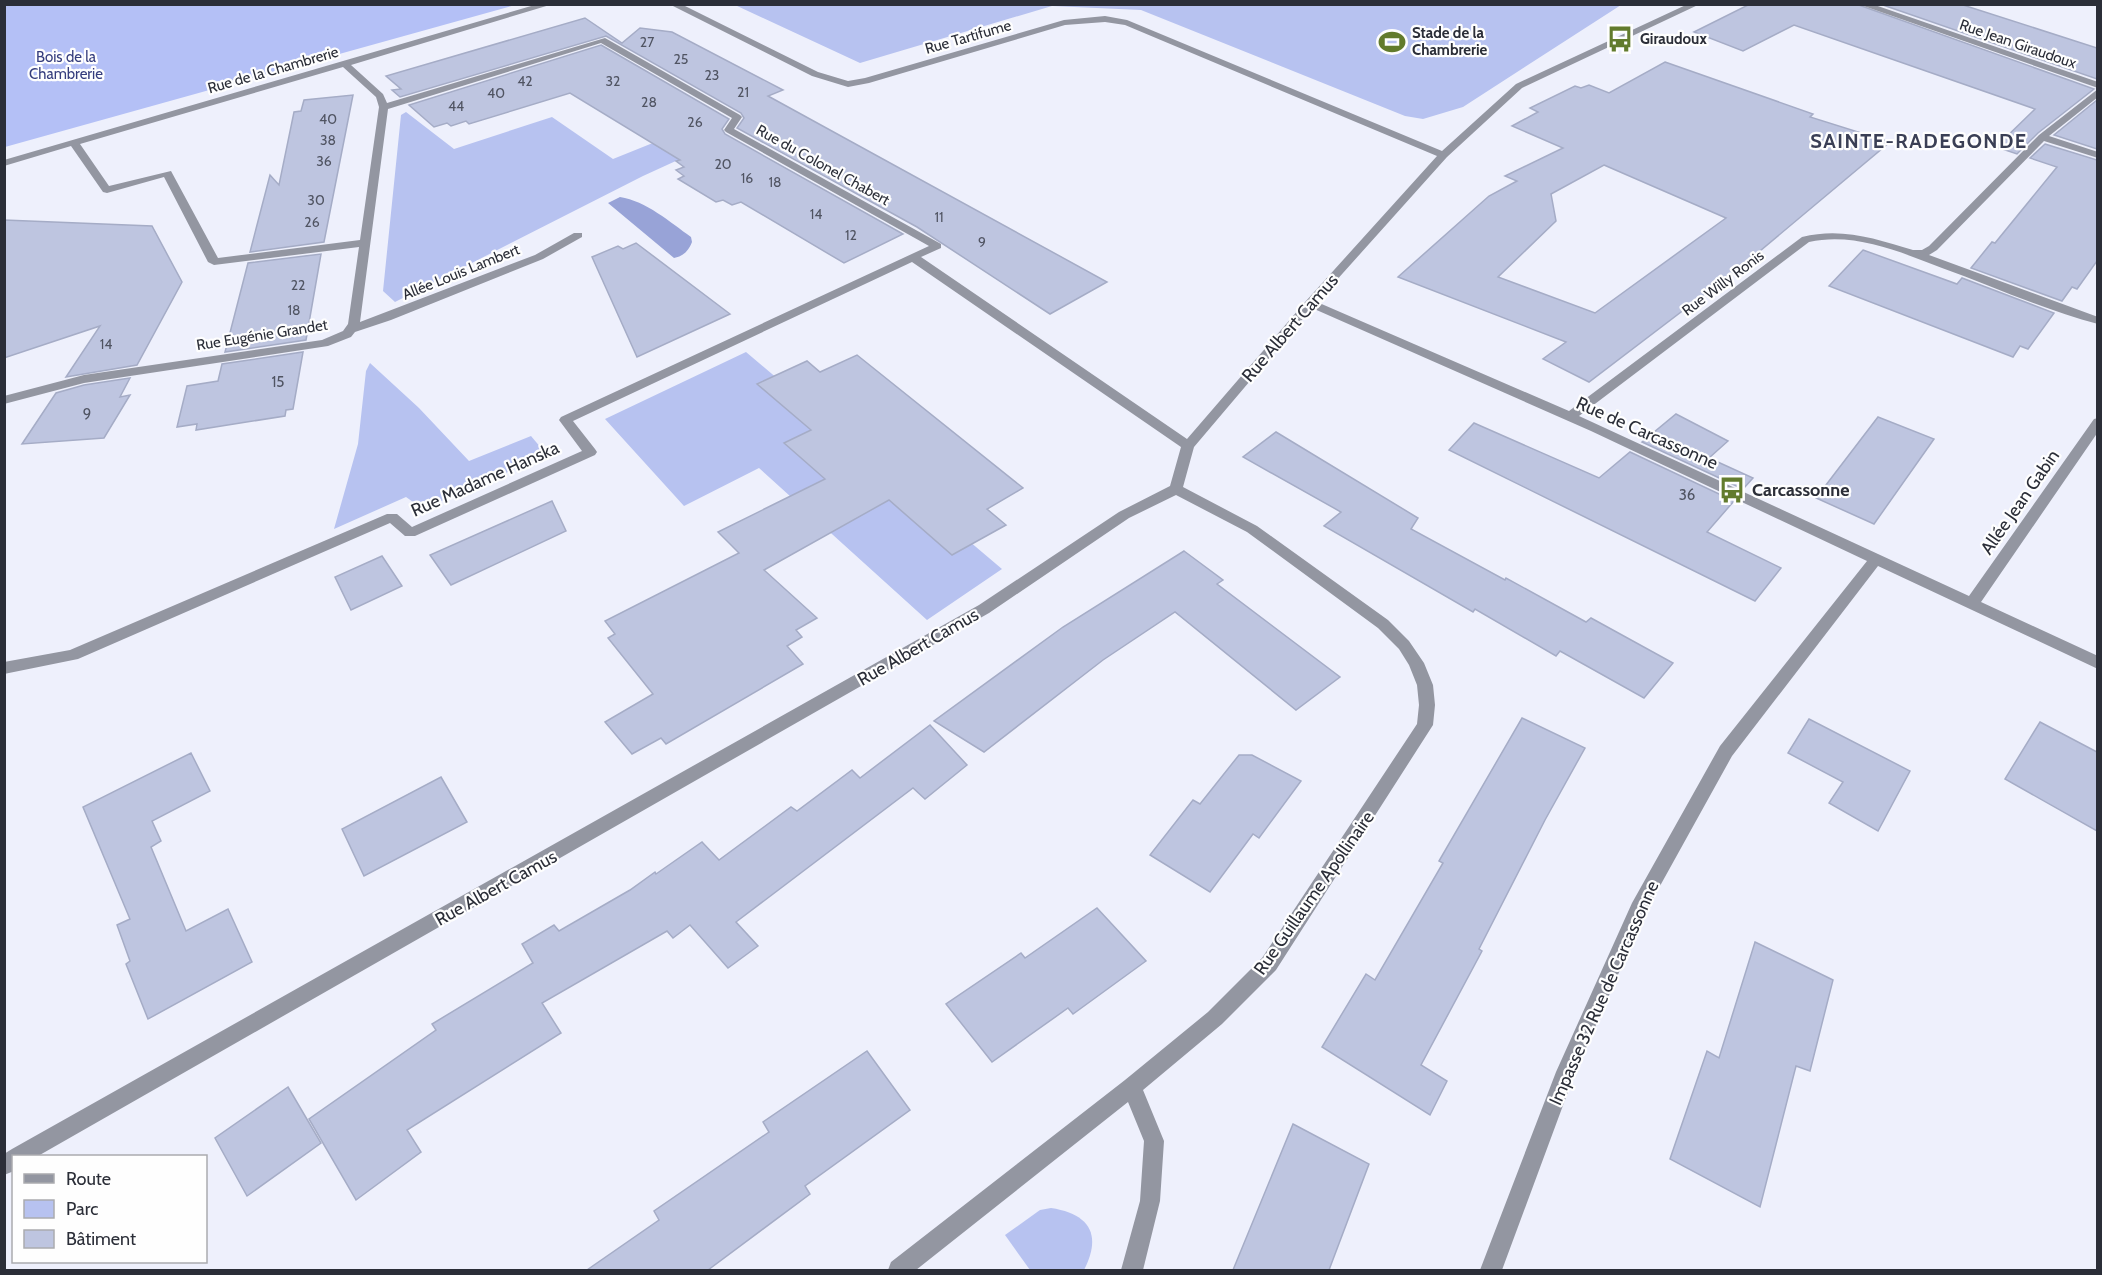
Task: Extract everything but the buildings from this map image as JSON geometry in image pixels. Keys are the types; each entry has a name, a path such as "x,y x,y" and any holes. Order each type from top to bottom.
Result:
{"street":[{"name":"Rue de la Chambrerie","path":"4,163 549,4"},
{"name":"Rue Tartifume","path":"673,4 815,74 848,84 866,81 1064,23 1105,20 1127,23 1443,155"},
{"name":"Rue Albert Camus","path":"22,1155 984,609 1124,515 1176,489 1188,446 1310,303 1443,155 1520,86 1696,4"},
{"name":"Rue Jean Giraudoux","path":"1862,4 2097,85"},
{"name":"Rue du Colonel Chabert","path":"384,107 602,40 737,117 729,130 937,246 913,257"},
{"path":"346,65 380,96 384,107"},
{"path":"1913,253 1924,253 1933,248 2042,137 2097,92"},
{"name":"Rue Eugénie Grandet","path":"4,400 84,379 324,343 340,337 351,329 354,324 384,107"},
{"path":"2042,137 2097,155"},
{"path":"74,143 107,190 167,173 214,262 365,243"},
{"name":"Rue Willy Ronis","path":"1569,417 1806,239 1842,234 1913,253 2097,321"},
{"name":"Allée Louis Lambert","path":"351,329 387,318 539,257 578,235"},
{"path":"913,257 1188,446"},
{"name":"Rue Madame Hanska","path":"4,668 73,656 392,517 410,533 590,452 565,420 913,257"},
{"name":"Rue de Carcassonne","path":"1310,303 1569,417 1877,558 2097,663"},
{"name":"Allée Jean Gabin","path":"1972,603 2097,422"},
{"name":"Rue Guillaume Apollinaire","path":"899,1270 1132,1087 1215,1018 1269,964 1413,747 1425,725 1427,705 1425,686 1416,663 1404,645 1383,624 1252,529 1176,489"},
{"name":"Impasse 32 Rue de Carcassonne","path":"1491,1270 1566,1072 1638,909 1726,751 1877,558"},
{"path":"1132,1087 1154,1141 1150,1201 1132,1270"}],"green space":[{"name":"Bois de la Chambrerie","path":"5,4 515,4 515,5 5,147"},
{"name":"Stade de la Chambrerie","path":"735,5 1621,5 1463,107 1423,119 1405,116 1141,10 1052,6 860,63"},
{"path":"406,112 454,149 552,117 613,159 700,124 726,138 643,176 395,302 383,291 401,115"},
{"path":"746,352 1002,569 927,620 759,468 684,506 605,419"},
{"path":"370,363 419,408 469,461 531,436 547,455 423,509 406,497 334,529 358,444 366,371"},
{"path":"1051,1208 1075,1215 1089,1228 1092,1246 1084,1270 1030,1270 1005,1235 1040,1210"}],"shaded area":[{"path":"620,197 648,207 691,237 692,242 687,251 674,258 608,203"}],"place":[{"name":"Giraudoux","path":"1620,39"},
{"name":"Stade de la Chambrerie","path":"1392,42"},
{"name":"Carcassonne","path":"1732,490"}],"district":[{"name":"SAINTE-RADEGONDE","path":"1919,141"}]}
